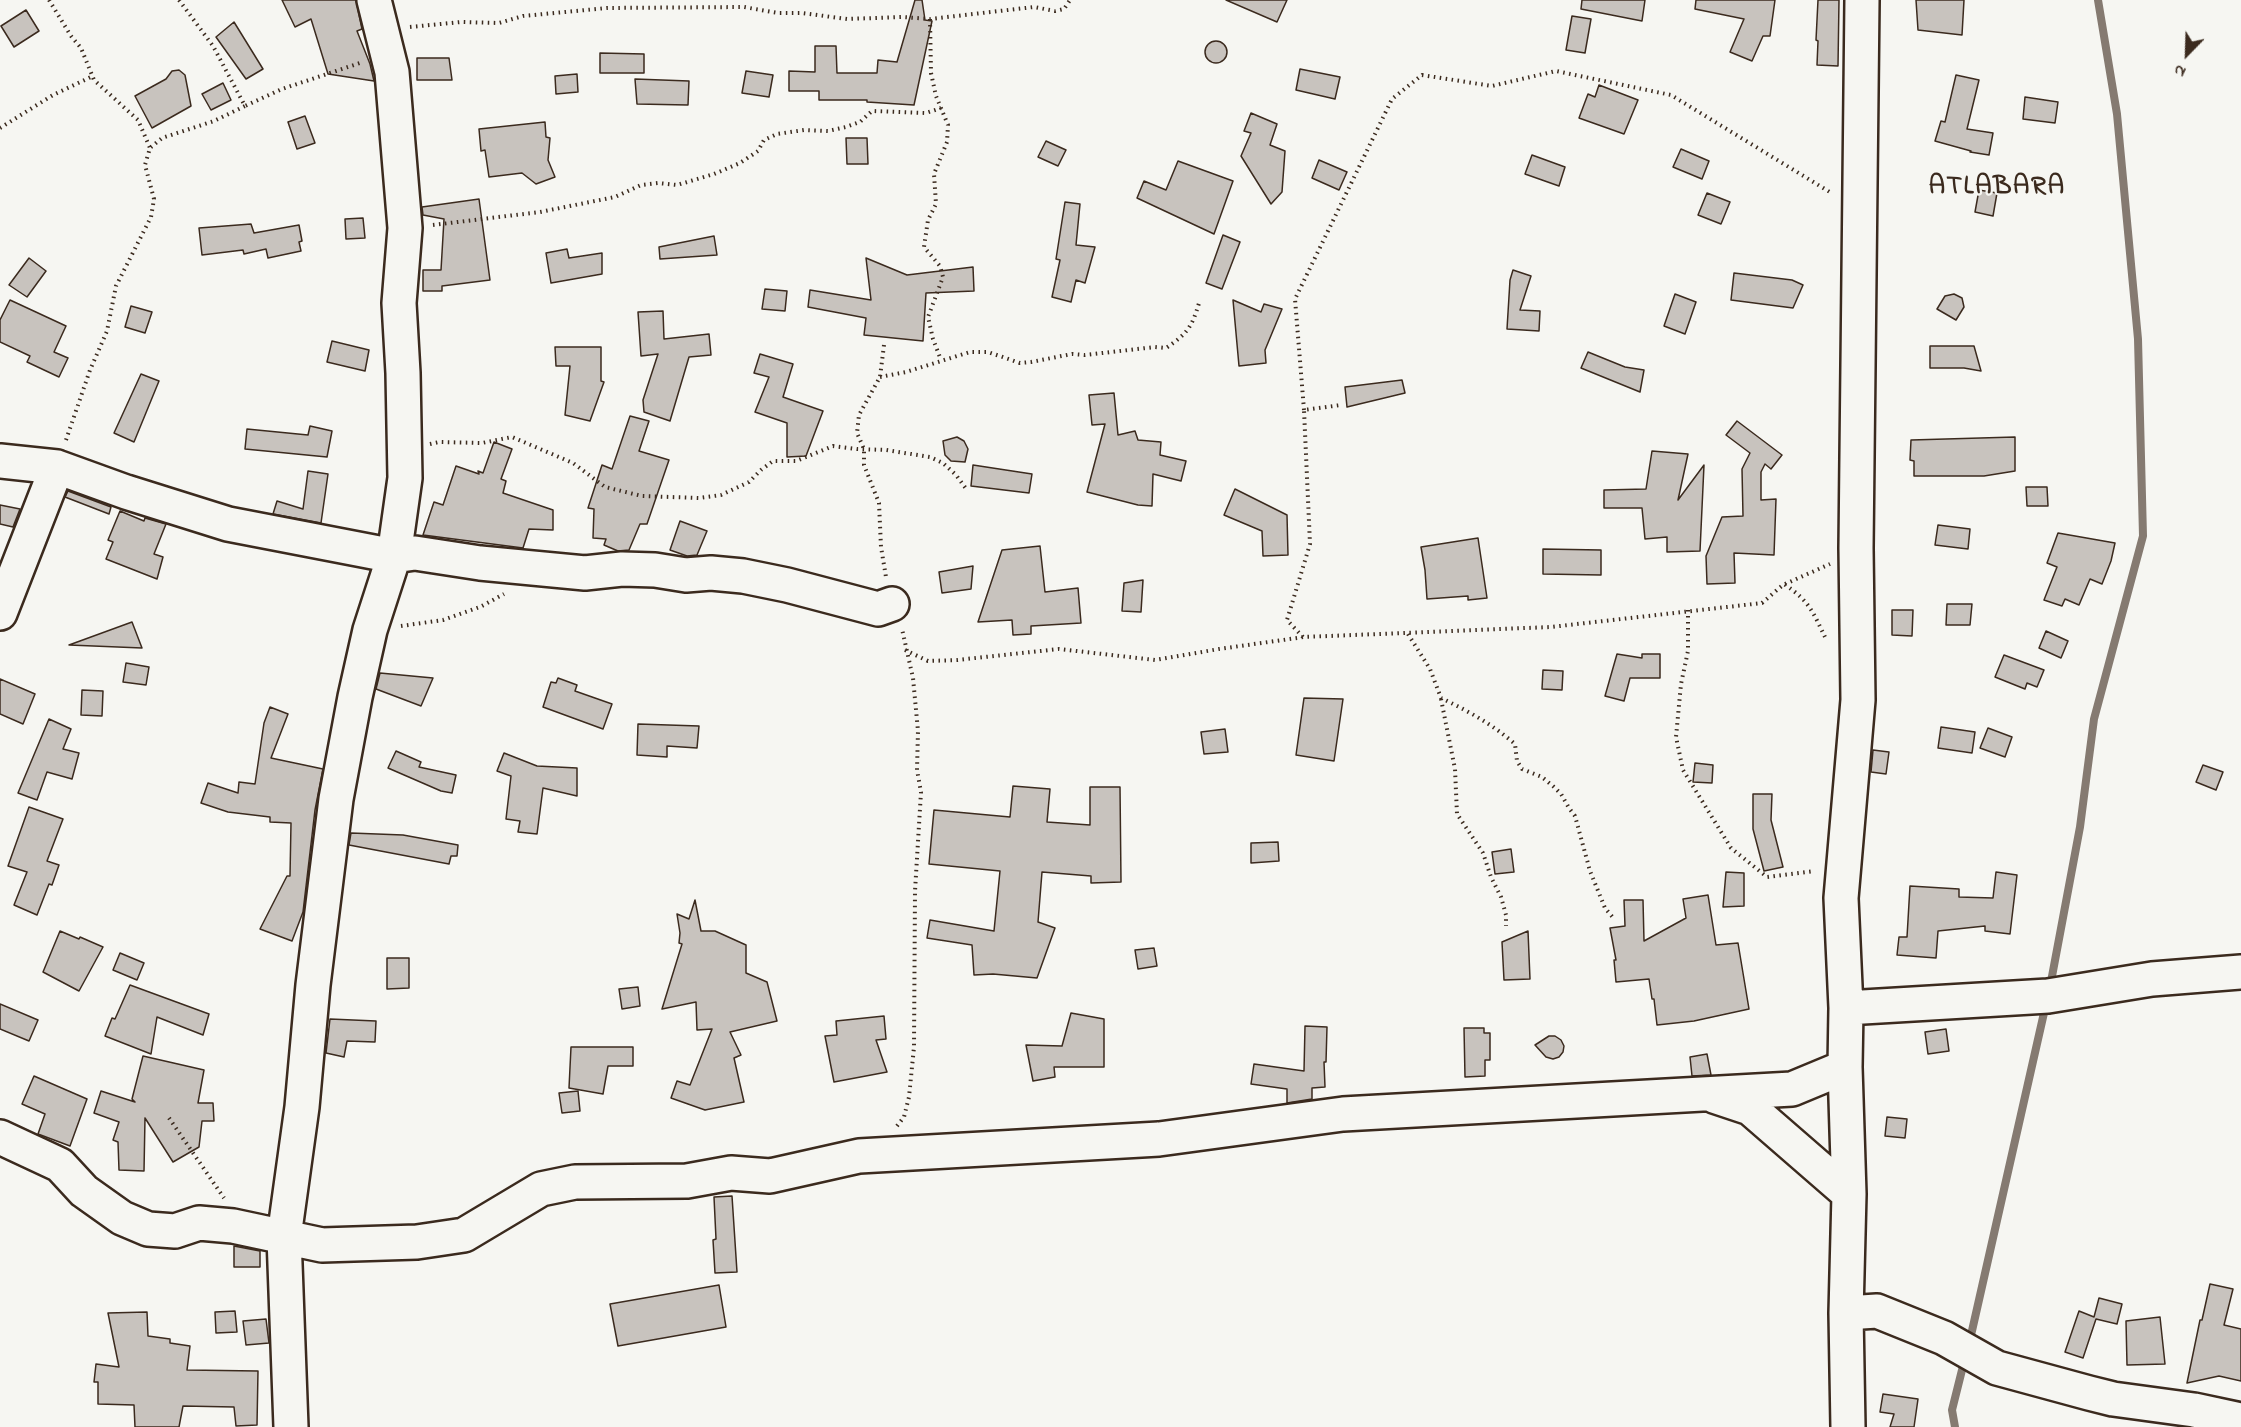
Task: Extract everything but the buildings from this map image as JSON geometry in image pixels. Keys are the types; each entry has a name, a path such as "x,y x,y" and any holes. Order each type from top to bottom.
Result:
{"street":[{"path":"1848,1427 1846,1313 1849,1194 1845,1067 1846,1008 1841,898 1858,700 1856,548 1862,0"},
{"path":"291,1427 284,1237 302,1107 313,985 336,799 370,630 394,556 405,477 404,373 399,303 405,228 392,72 380,26"},
{"path":"0,461 57,467 126,492 228,524 394,556 415,554 585,573 622,569 655,570 686,575 711,573 787,585 878,609 892,604"},
{"path":"0,614 57,467"},
{"path":"1846,1008 2048,996 2152,979 2241,972"},
{"path":"0,1137 60,1165 84,1191 122,1218 148,1229 175,1231 199,1223 246,1227 265,1234 322,1245 417,1242 464,1235 500,1211 541,1189 575,1182 687,1181 731,1173 770,1176 872,1155 1159,1139 1343,1114 1792,1089 1845,1067"},
{"path":"1708,1094 1750,1108 1849,1194"},
{"path":"1846,1313 1878,1311 1944,1338 1997,1368 2089,1393 2241,1420"}],"path":[{"path":"49,0 81,48 93,76 108,94 138,120 150,148"},
{"path":"179,0 213,46 245,106"},
{"path":"57,467 90,370 107,331 116,286 151,217 154,199 145,165 150,148 162,138 214,121 282,89 380,26 418,28 461,22 499,23 523,16 626,7 744,7 778,13 802,13 847,19 902,17 930,19 1034,7 1055,11 1064,9 1070,0"},
{"path":"930,19 931,73 936,96 948,125 947,142 934,174 936,204 928,220 924,248 940,266 943,277 928,317 941,360"},
{"path":"1304,637 1287,620 1310,544 1304,410 1295,299 1392,99 1422,75 1492,86 1556,71 1671,95 1840,198 1859,204"},
{"path":"0,128 53,95 93,76"},
{"path":"405,228 540,212 615,197 641,185 657,183 677,185 714,174 740,163 758,151 764,140 777,134 846,128 860,122 872,111 926,113 941,108"},
{"path":"879,377 906,372 970,352 988,352 1020,363 1031,363 1072,354 1085,356 1155,347 1166,348 1187,332 1195,318 1198,303"},
{"path":"884,345 879,377 859,415 857,433 864,449 864,465 879,503 881,547 892,604"},
{"path":"1304,410 1341,405"},
{"path":"405,452 439,442 482,443 512,437 573,463 605,487 642,496 699,498 722,495 737,489 749,482 773,461 796,462 833,446 886,450 930,457 949,469 967,490"},
{"path":"872,1155 880,1141 889,1135 904,1117 909,1097 914,1047 915,891 921,792 917,770 918,731 913,678 905,650 928,661 1059,649 1155,660 1304,637 1551,627 1762,603 1784,584 1839,560 1856,548"},
{"path":"1784,584 1801,595 1813,609 1833,651"},
{"path":"370,630 443,620 480,607 511,591"},
{"path":"1688,610 1688,651 1681,684 1676,737 1683,771 1731,848 1767,877 1827,870 1843,871"},
{"path":"1407,633 1430,669 1441,698 1455,769 1457,814 1483,853 1501,897 1506,915 1506,926"},
{"path":"1441,698 1482,718 1503,734 1515,744 1517,761 1522,769 1542,777 1562,794 1575,816 1599,896 1615,920"},
{"path":"169,1118 246,1227"}],"waterway":[{"path":"2050,987 2080,827 2094,719 2143,536 2138,339 2117,114 2098,0"},
{"path":"1969,1344 2046,1004"},
{"path":"1955,1427 1952,1410 1965,1358"}],"district":[{"name":"ATLABARA","path":"1997,189"}]}
